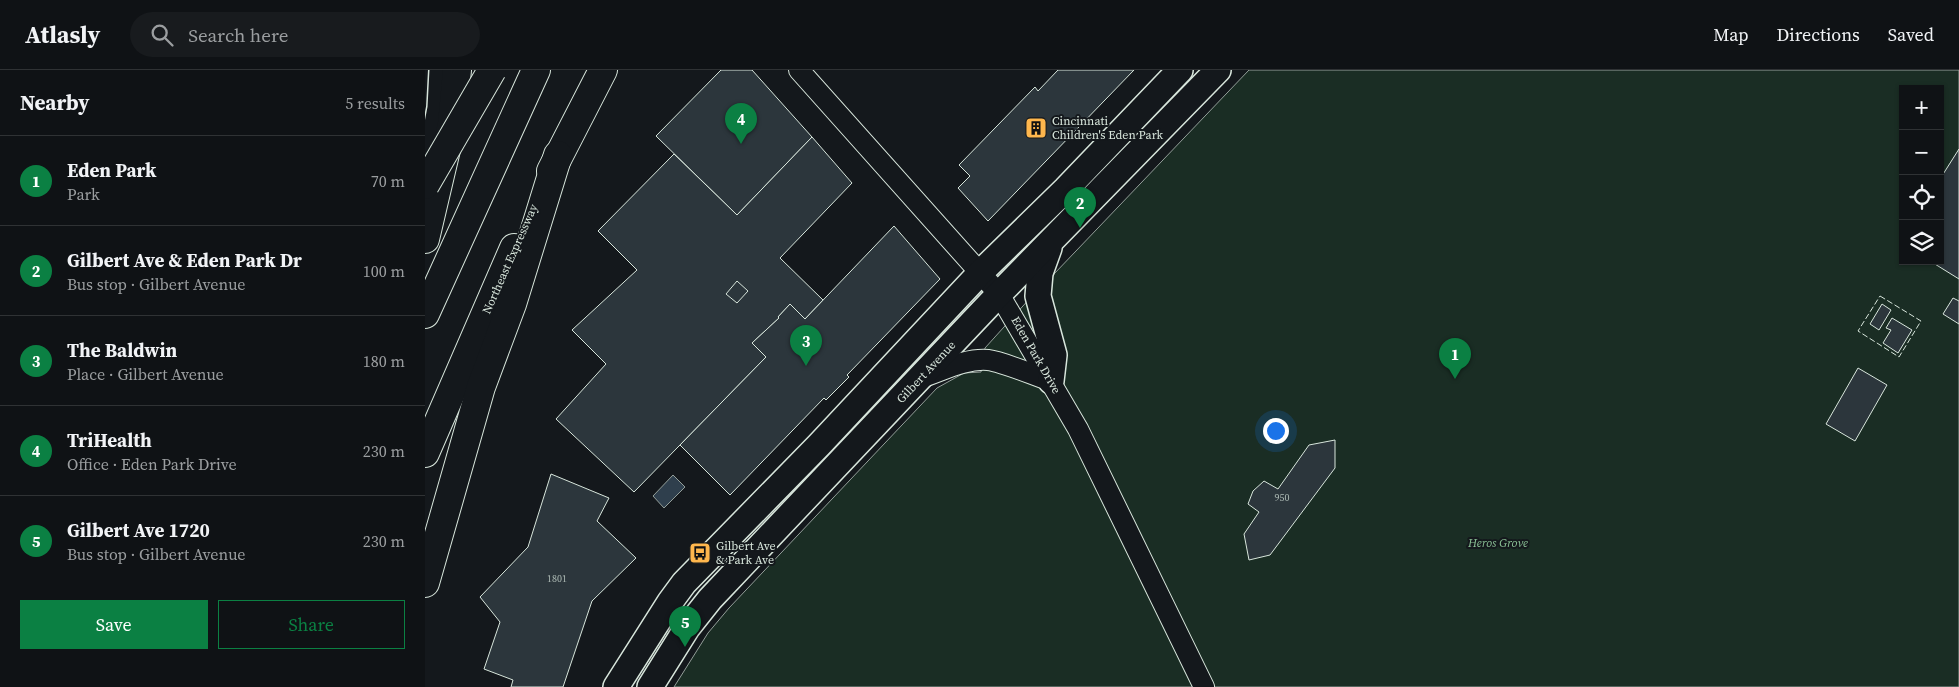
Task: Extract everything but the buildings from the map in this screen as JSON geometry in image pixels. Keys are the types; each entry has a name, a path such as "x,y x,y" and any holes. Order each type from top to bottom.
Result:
{"highway":[{"path":"425,239 452,124 457,70"},
{"path":"425,185 492,70"},
{"path":"425,314 535,70"},
{"name":"Northeast Expressway","path":"425,453 513,249 603,70"},
{"path":"425,583 481,387 513,304 559,155"}],"main road":[{"path":"425,185 440,108 442,70"},
{"path":"617,687 684,583 819,445 981,272 1066,189 1180,70"},
{"name":"Gilbert Avenue","path":"650,687 687,628 709,599 999,294 1051,243 1218,70"},
{"path":"1051,243 1040,273 1038,296 1054,355 1051,381"}],"street":[{"name":"Eden Park Drive","path":"799,70 999,294 1078,429 1203,687"},
{"path":"920,378 965,362 989,360 1051,381"}],"green space":[{"name":"Heros Grove","path":"1249,70 1959,70 1959,687 674,687 708,633 729,608 937,388 964,373 981,372 985,348 1032,296 1051,295 1050,282 1054,274"}],"water":[{"path":"673,475 685,487 664,508 653,496"}],"fence":[{"path":"1880,296 1921,321 1899,357 1858,331 1880,296"}],"place":[{"name":"Cincinnati Children's Eden Park","path":"1036,128"},
{"name":"TriHealth","path":"741,144"},
{"name":"Gilbert Ave & Eden Park Dr","path":"1080,228"},
{"name":"The Baldwin","path":"806,366"},
{"name":"Eden Park","path":"1455,379"},
{"name":"Gilbert Ave & Park Ave","path":"700,553"},
{"name":"Gilbert Ave 1720","path":"685,647"}]}
